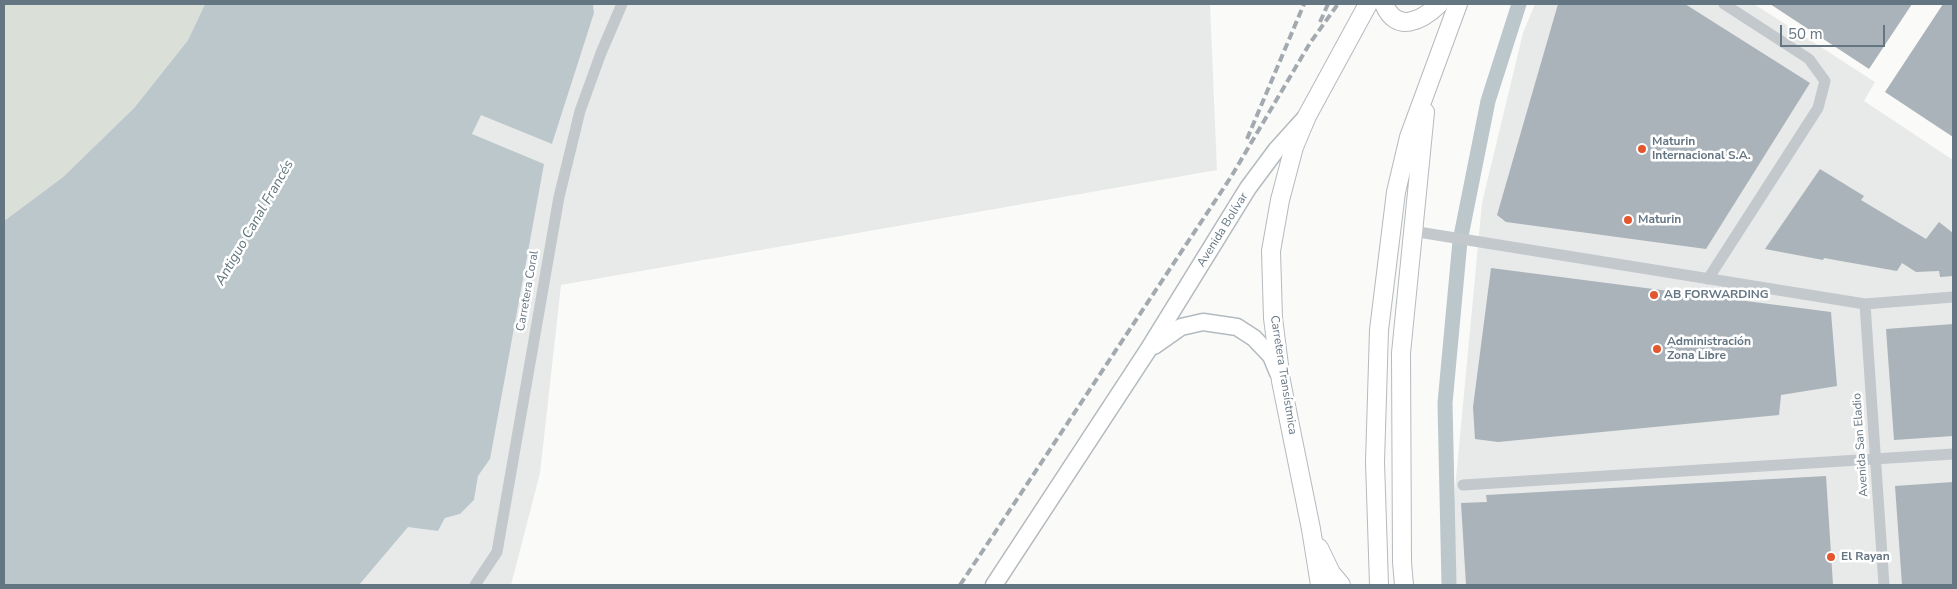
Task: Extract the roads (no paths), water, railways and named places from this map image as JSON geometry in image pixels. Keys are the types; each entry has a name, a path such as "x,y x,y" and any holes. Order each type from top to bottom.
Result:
{"main road":[{"name":"Carretera Transístmica","path":"1320,585 1311,529 1281,381 1273,318 1270,251 1280,200 1294,147 1307,116 1368,4"},
{"path":"1384,4 1392,17 1407,22 1423,17 1439,4"},
{"path":"1378,585 1375,462 1379,330 1396,192 1409,137 1458,4"},
{"path":"1404,585 1402,562 1401,353 1428,82"},
{"name":"Avenida Bolívar","path":"994,585 1148,350 1248,188 1277,149 1307,116"},
{"name":"Avenida Bolívar","path":"1148,350 1181,327 1203,322 1237,326 1254,338 1271,356 1281,381"},
{"path":"1311,529 1331,573 1341,585"},
{"path":"1387,585 1402,562"}],"street":[{"name":"Carretera Coral","path":"475,585 497,552 557,207 580,111 601,53 622,4"},
{"path":"1708,279 1818,108 1825,81 1809,59 1724,4"},
{"path":"1412,231 1865,304 1953,297"},
{"name":"Avenida San Eladio","path":"1865,304 1884,585"},
{"path":"1463,486 1953,454"}],"water":[{"name":"Antiguo Canal Francés","path":"205,4 593,4 594,13 552,144 481,115 472,134 544,164 490,459 478,476 474,500 460,514 445,518 438,531 408,527 359,585 4,585 4,221 63,177 134,108 188,40"}],"waterway":[{"path":"1449,585 1445,403 1460,241 1488,101 1519,4"}],"railway":[{"path":"1247,139 1304,4"},
{"path":"1320,22 1328,4"},
{"path":"960,585 1231,177 1310,43 1338,4"}],"place":[{"name":"Maturin Internacional S.A.","path":"1642,149"},
{"name":"Maturin","path":"1628,220"},
{"name":"AB FORWARDING","path":"1654,295"},
{"name":"Administración Zona Libre","path":"1657,349"},
{"name":"El Rayan","path":"1831,557"}]}
